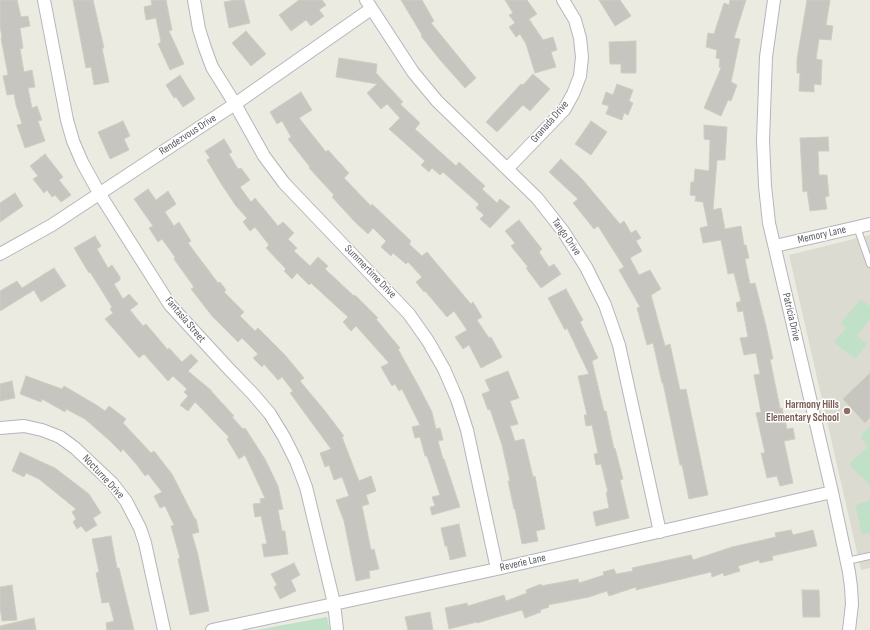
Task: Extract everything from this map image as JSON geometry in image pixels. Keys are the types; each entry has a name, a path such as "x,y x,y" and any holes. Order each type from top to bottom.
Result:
{"street":[{"name":"Fantasia Street","path":"44,0 67,120 73,141 82,162 99,193 151,277 170,304 270,414 296,461 306,487 334,604 337,630"},
{"name":"Summertime Drive","path":"194,0 204,48 212,67 264,156 284,183 409,314 428,341 444,369 457,399 467,430 497,569"},
{"name":"Granada Drive","path":"506,170 564,110 573,94 580,76 582,57 580,38 575,20 563,0"},
{"name":"Patricia Drive","path":"774,0 766,57 763,140 765,186 769,223 847,561 852,587 849,630"},
{"name":"Rendezvous Drive","path":"0,254 52,225 235,104 368,4"},
{"name":"Tango Drive","path":"368,4 413,72 437,101 506,170 537,198 563,231 586,267 604,305 619,345 660,532"},
{"name":"Memory Lane","path":"775,246 870,224"},
{"name":"Nocturne Drive","path":"0,428 24,426 42,430 60,437 75,448 112,483 126,501 140,528 145,543 164,630"},
{"name":"Reverie Lane","path":"212,630 497,569 832,492"}],"lane":[{"path":"857,227 870,264"},
{"path":"847,561 870,556"}],"shaded area":[{"name":"Harmony Hills Elementary School","path":"870,235 870,568 861,570 789,255"}],"green space":[{"path":"861,299 870,307 870,319 857,336 867,344 855,359 834,342 846,328 841,323"},
{"path":"870,427 870,485 850,465 852,461 867,448 867,445 861,438 863,433"},
{"path":"870,501 870,533 864,534 861,532 856,507 858,504"},
{"path":"327,617 330,630 256,630"}],"building":[{"path":"0,0 17,0 21,17 28,16 30,26 20,28 23,48 20,49 24,72 32,70 35,87 28,88 32,108 37,106 42,120 38,121 45,141 25,148 17,125 22,124 14,94 7,95 3,76 8,75 1,38"},
{"path":"73,0 93,0 104,48 102,48 109,82 94,85 91,67 86,68"},
{"path":"151,0 166,0 172,30 169,31 184,64 170,70 158,44 161,42 156,18 146,20 144,7 152,5"},
{"path":"244,0 250,23 229,28 224,2"},
{"path":"299,0 322,0 326,5 319,10 324,16 311,26 306,20 291,31 279,15"},
{"path":"401,0 422,0 434,21 431,23 476,78 465,88 421,36 422,35"},
{"path":"505,0 527,0 537,14 529,19 543,40 553,37 557,50 551,52 556,67 535,73 526,44 520,34 516,37 509,27 515,23 509,15 513,13"},
{"path":"599,0 620,0 631,16 615,26"},
{"path":"730,0 746,0 734,38 740,39 731,82 737,85 731,101 728,100 721,116 704,108 721,68 719,67 720,59 716,58 717,50 706,47 708,33 714,34 724,3 729,5"},
{"path":"807,0 830,0 826,25 833,26 831,40 819,39 816,59 822,60 821,85 814,84 814,92 799,91 800,73 797,73 797,59"},
{"path":"246,31 266,54 251,66 232,43"},
{"path":"636,41 636,73 621,73 621,64 610,64 609,42"},
{"path":"339,58 377,64 376,73 403,102 400,104 420,123 415,129 456,166 459,162 485,186 482,189 497,203 500,199 510,207 490,228 480,219 484,215 476,208 479,204 443,172 440,175 432,168 429,172 421,165 425,161 389,129 400,118 387,104 381,109 367,93 377,84 336,77"},
{"path":"533,74 550,89 530,111 523,105 497,132 486,122 521,84 523,85"},
{"path":"180,75 195,99 183,107 176,97 174,98 166,85"},
{"path":"617,84 633,90 629,101 633,103 628,115 624,113 622,120 606,114 609,106 602,104 606,92 613,95"},
{"path":"301,92 312,110 299,118 326,152 328,150 349,173 344,178 371,206 372,204 411,241 409,244 422,256 427,252 471,304 473,302 482,317 477,320 489,338 491,337 502,357 481,368 469,345 463,349 455,337 467,330 454,311 447,317 416,282 422,277 408,262 406,264 393,253 391,256 381,247 386,241 373,228 368,234 355,222 332,197 334,195 309,168 310,167 288,139 291,137 282,121 277,124 270,112"},
{"path":"123,121 130,136 124,139 129,150 110,159 98,132"},
{"path":"591,121 607,132 591,155 575,144"},
{"path":"704,125 727,127 725,160 717,160 713,210 721,208 725,229 741,226 744,245 746,245 749,258 745,259 750,284 755,283 766,326 773,359 770,359 780,408 782,408 787,429 793,428 795,439 784,441 793,483 780,486 777,476 767,478 761,453 765,453 756,413 761,412 754,375 760,374 756,353 744,355 740,338 748,337 743,311 738,312 736,303 741,301 734,273 728,274 721,240 703,243 700,228 708,226 703,202 695,201 696,196 690,195 691,182 694,182 695,169 709,171 710,140 704,139"},
{"path":"828,137 829,151 818,151 819,175 827,175 829,196 825,197 827,209 810,211 807,191 803,192 800,138"},
{"path":"224,139 232,152 229,154 238,169 241,168 250,180 240,187 251,202 255,198 278,226 283,222 294,233 288,239 297,248 294,251 310,266 318,257 328,266 325,269 354,296 355,295 378,318 376,319 400,348 398,349 432,412 436,429 440,428 443,440 438,441 460,507 432,515 430,507 435,506 432,497 440,495 427,456 425,456 420,437 415,438 412,427 420,425 402,389 399,391 395,384 392,386 381,367 389,363 356,326 351,331 343,322 348,317 311,283 309,285 297,273 292,279 284,271 286,269 266,248 269,245 255,227 250,231 243,222 247,218 236,206 207,160 210,158 205,151"},
{"path":"45,154 63,177 59,180 71,195 61,202 55,195 52,197 47,190 44,193 33,179 38,176 30,166"},
{"path":"561,159 582,179 620,224 624,221 631,233 636,230 641,238 636,241 642,251 630,258 639,275 650,270 661,289 651,295 665,346 670,344 680,390 686,389 708,495 689,499 653,343 647,345 637,308 640,307 619,270 624,267 598,226 594,229 573,203 578,199 549,172"},
{"path":"148,189 156,200 168,191 176,204 165,212 174,226 179,222 191,241 188,243 218,283 220,282 226,290 224,292 244,312 240,316 255,331 258,328 285,355 304,378 300,381 344,436 342,437 359,481 371,476 376,491 366,495 369,504 362,506 371,550 374,549 379,569 369,571 370,578 356,581 344,521 336,500 349,496 342,477 334,480 329,465 325,467 320,453 331,449 290,393 293,391 282,377 278,380 264,364 262,367 253,358 258,354 242,338 238,342 212,316 191,289 194,287 174,259 175,257 162,239 158,242 149,228 153,226 134,199"},
{"path":"15,193 23,206 0,222 0,203"},
{"path":"519,220 542,249 539,252 549,267 554,264 561,274 541,288 526,268 528,267 511,246 515,243 505,231"},
{"path":"95,236 101,246 97,249 108,268 112,265 120,277 120,280 114,284 123,299 129,294 138,304 130,310 143,326 146,324 168,350 169,348 182,362 191,354 198,361 188,371 212,391 234,416 232,417 243,429 245,428 265,459 278,486 283,509 278,510 282,531 285,531 288,554 264,557 262,544 267,544 261,516 255,517 253,504 261,503 260,499 265,498 245,455 239,459 227,439 229,437 195,402 188,411 180,405 188,396 184,392 187,389 173,376 168,381 144,354 139,358 105,319 113,313 110,309 112,307 74,248"},
{"path":"54,268 66,286 41,302 34,290 0,311 0,291 17,281 22,288"},
{"path":"566,289 583,320 580,322 598,358 592,361 623,479 620,480 629,518 596,526 593,512 609,508 606,492 608,492 601,464 596,465 594,454 598,453 592,425 586,426 584,415 587,415 578,376 589,374 567,328 565,330 548,298"},
{"path":"508,371 519,398 510,401 518,424 510,426 515,441 524,439 533,477 535,476 545,529 536,531 538,541 522,544 508,481 510,481 502,445 490,409 488,410 482,394 490,391 485,380"},
{"path":"870,373 870,418 865,423 843,399"},
{"path":"26,376 62,389 64,386 105,411 109,406 126,419 123,423 151,453 154,451 172,474 196,519 199,532 192,534 198,555 209,611 190,615 178,559 180,558 171,526 174,525 165,506 160,508 154,496 162,492 148,474 145,476 123,449 121,452 85,419 66,409 65,412 42,399 41,402 20,394"},
{"path":"12,381 15,398 0,401 0,384"},
{"path":"20,452 55,468 89,494 101,513 93,518 97,525 86,532 81,526 77,529 73,522 76,519 72,512 76,509 39,479 26,473 24,477 12,471"},
{"path":"459,524 466,556 450,560 441,528"},
{"path":"791,530 793,535 813,530 817,546 772,556 773,560 760,563 759,560 738,566 740,571 724,576 723,573 712,577 711,572 636,590 636,587 609,596 607,591 589,597 548,605 549,607 540,610 541,612 525,618 522,610 477,623 449,629 445,608 467,603 468,606 504,595 506,601 527,593 526,590 541,584 541,586 578,579 579,583 604,575 603,572 614,569 616,574 633,571 632,568 691,555 693,560 732,547 776,537 775,533"},
{"path":"111,536 117,568 119,568 134,630 107,630 106,623 114,621 109,602 102,603 96,573 99,572 92,539"},
{"path":"294,563 300,575 291,580 296,591 280,599 274,587 277,585 271,574"},
{"path":"12,585 17,620 2,621 0,587"},
{"path":"802,590 819,590 820,617 803,617"},
{"path":"430,612 433,630 408,630 405,617"},
{"path":"34,618 36,630 0,630 0,626"}],"place":[{"name":"Harmony Hills Elementary School","path":"847,411"}]}
